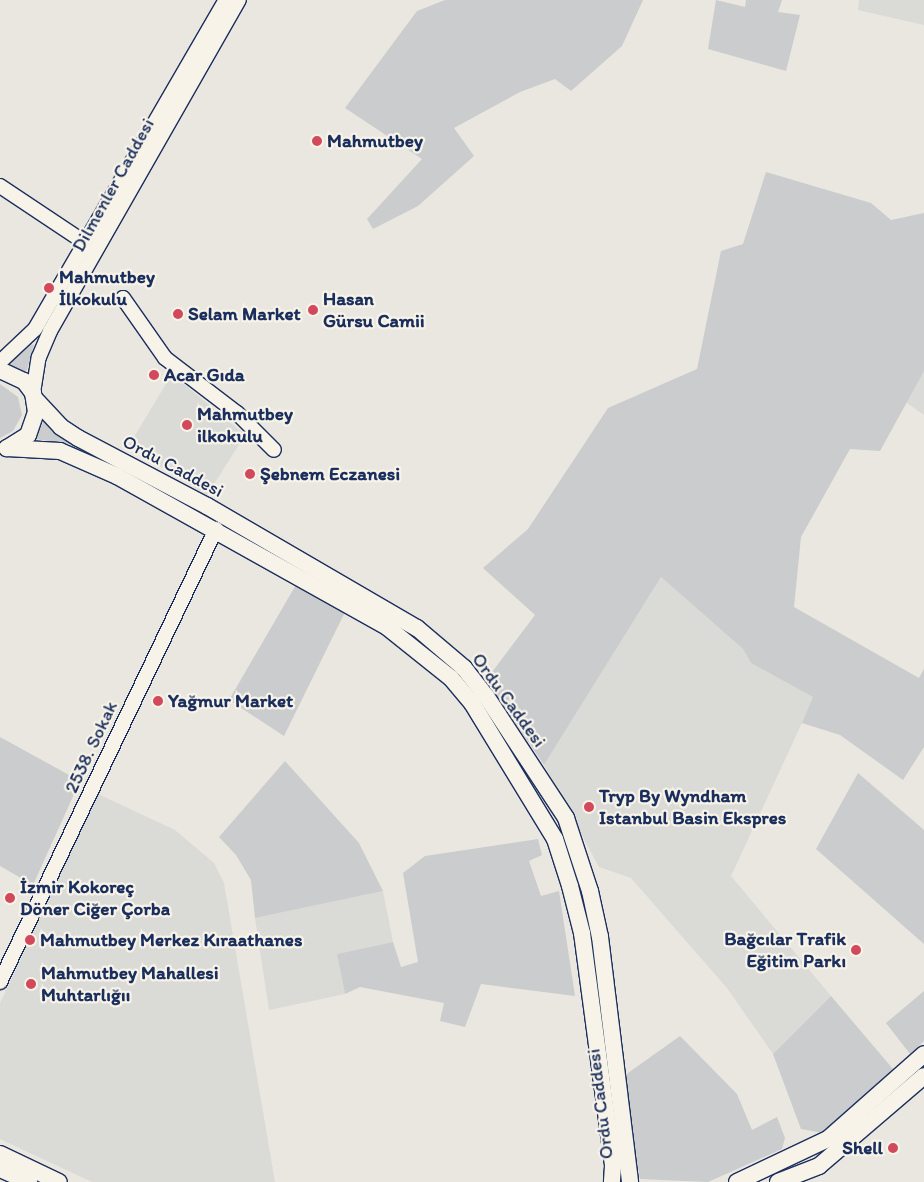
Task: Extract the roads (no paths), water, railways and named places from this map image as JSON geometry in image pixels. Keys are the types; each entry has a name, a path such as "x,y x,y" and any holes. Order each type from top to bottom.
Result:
{"main road":[{"name":"Ordu Caddesi","path":"0,370 17,375 61,427 78,438 207,506 417,628 464,668 486,696 566,818 590,891 600,937 630,1182"},
{"path":"3,450 18,443 34,424 34,396"},
{"name":"Ordu Caddesi","path":"3,450 76,456 216,529 379,623 430,659 472,703 555,839 582,933 614,1166 612,1182"},
{"path":"737,1182 799,1152 846,1126 924,1054"},
{"path":"778,1182 808,1172 924,1076"},
{"path":"799,1152 794,1164 808,1172"},
{"path":"0,1154 59,1182"},
{"path":"0,1169 29,1182"}],"street":[{"name":"Dilmenler Caddesi","path":"0,362 35,329 226,0"},
{"name":"Dilmenler Caddesi","path":"34,396 39,357 50,331 240,0"},
{"path":"0,186 84,242"},
{"path":"123,298 165,358 237,412 274,450"},
{"name":"2538. Sokak","path":"0,982 216,529"}],"place":[{"name":"Mahmutbey","path":"317,141"},
{"name":"Mahmutbey İlkokulu","path":"49,288"},
{"name":"Hasan Gürsu Camii","path":"313,310"},
{"name":"Selam Market","path":"178,314"},
{"name":"Acar Gıda","path":"154,375"},
{"name":"Mahmutbey ilkokulu","path":"187,425"},
{"name":"Şebnem Eczanesi","path":"250,474"},
{"name":"Yağmur Market","path":"158,701"},
{"name":"Tryp By Wyndham Istanbul Basin Ekspres","path":"589,807"},
{"name":"İzmir Kokoreç Döner Ciğer Çorba","path":"10,898"},
{"name":"Mahmutbey Merkez Kıraathanes","path":"30,940"},
{"name":"Bağcılar Trafik Eğitim Parkı","path":"856,950"},
{"name":"Mahmutbey Mahallesi Muhtarlığıı","path":"31,984"},
{"name":"Shell","path":"893,1148"}]}
